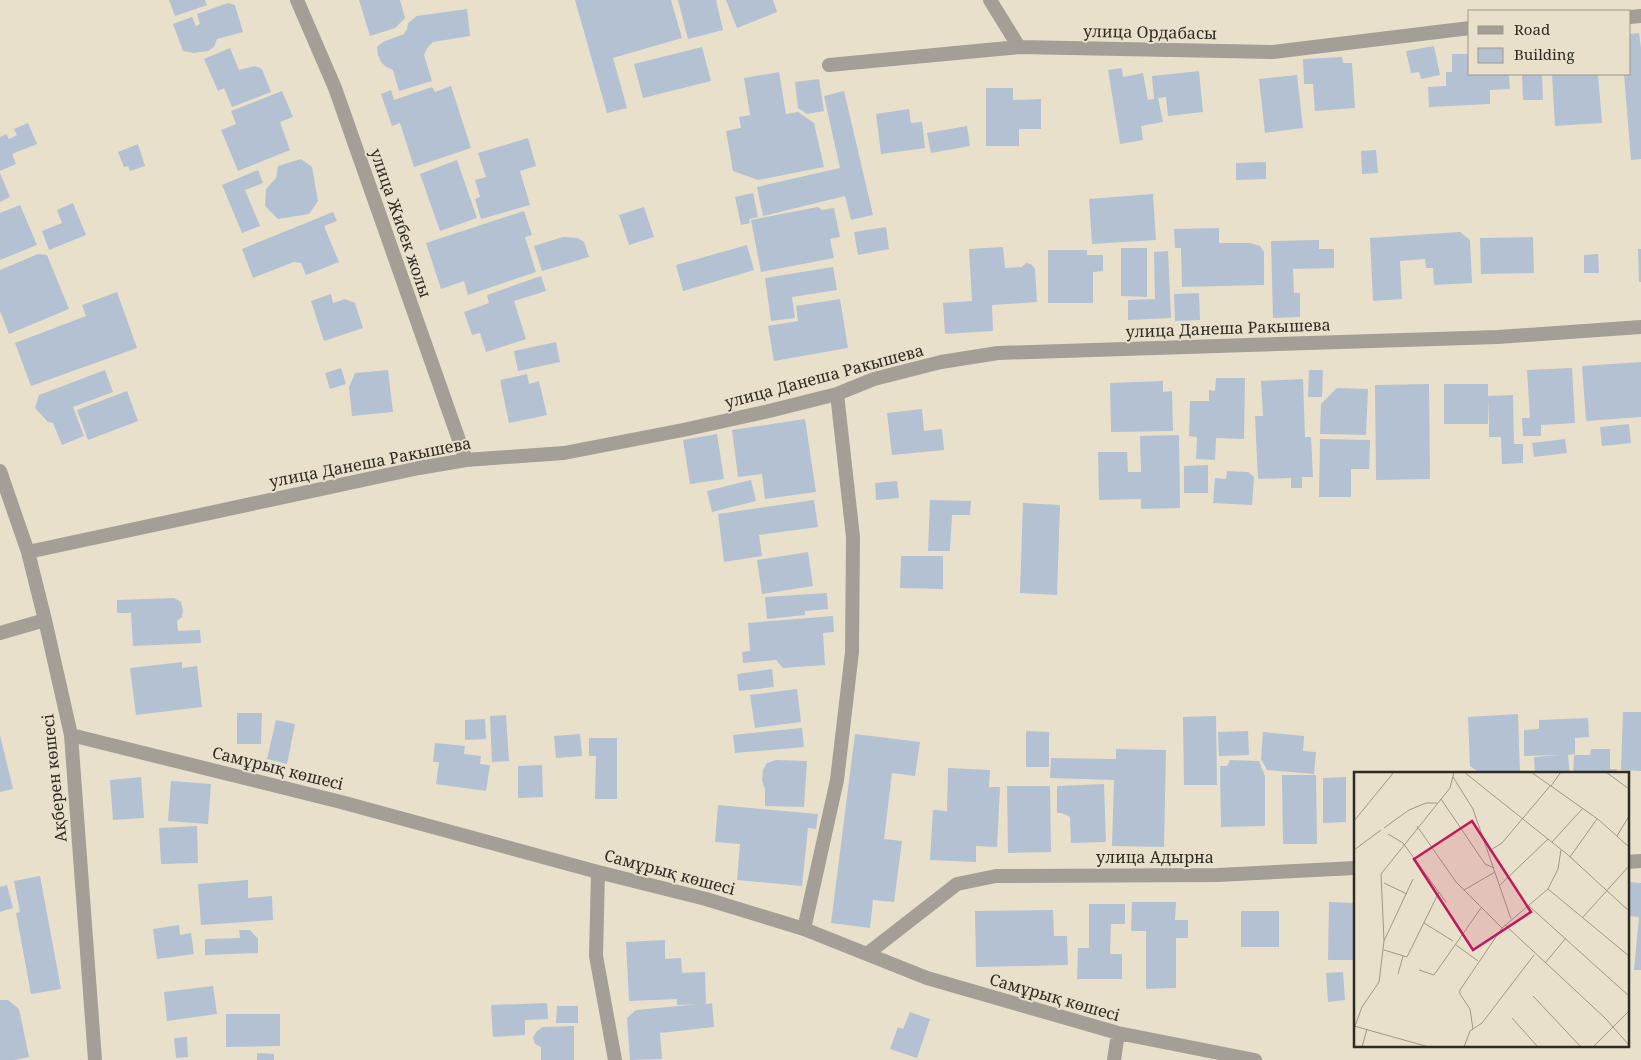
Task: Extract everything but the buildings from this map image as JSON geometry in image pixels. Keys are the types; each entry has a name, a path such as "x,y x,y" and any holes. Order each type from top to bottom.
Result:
{"street":[{"name":"улица Жибек жолы","path":"297,0 335,88 466,460"},
{"path":"990,0 1019,47"},
{"name":"улица Ордабасы","path":"829,64 1019,47 1273,52 1468,28"},
{"name":"улица Данеша Ракышева","path":"28,552 419,468 466,460 564,453 683,430 837,394 874,379 941,362 998,353 1498,337 1641,327"},
{"path":"804,929 837,780 852,652 853,537 837,394"},
{"name":"Ақберен көшесі","path":"0,471 28,552 71,735 96,1060"},
{"path":"0,633 45,620"},
{"name":"Самұрық көшесі","path":"71,735 341,802 598,872 706,899 804,929 927,978 1118,1033 1255,1060"},
{"path":"1628,862 1641,861"},
{"name":"улица Адырна","path":"866,954 957,884 996,876 1218,875 1354,868"},
{"path":"598,872 596,956 615,1060"},
{"path":"1114,1060 1118,1033"}]}
